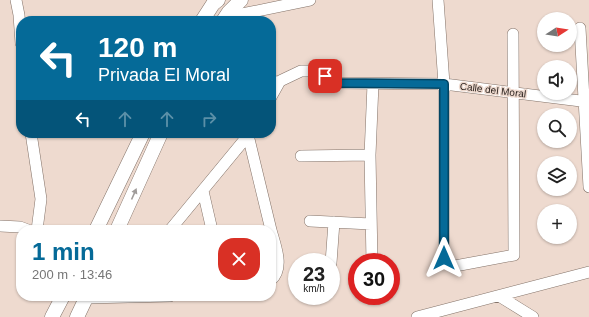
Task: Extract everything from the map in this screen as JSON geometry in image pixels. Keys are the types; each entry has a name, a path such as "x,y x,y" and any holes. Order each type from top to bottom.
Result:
{"main road":[{"path":"226,16 241,0"},
{"path":"205,16 214,1"},
{"path":"98,225 141,138"},
{"path":"119,225 159,138"},
{"path":"52,317 60,301"},
{"path":"77,317 84,301"}],"street":[{"path":"16,0 19,16"},
{"path":"226,16 310,0"},
{"path":"438,0 444,84 444,258 448,264 455,266 514,255 513,34"},
{"path":"580,28 587,101 589,187"},
{"name":"Calle del Moral","path":"276,82 301,71 312,71 339,83 444,84 587,101"},
{"path":"372,253 370,155 373,84"},
{"path":"32,138 41,199 38,225"},
{"path":"174,225 246,138"},
{"path":"250,138 270,225"},
{"path":"301,156 370,155"},
{"path":"203,191 211,225"},
{"path":"310,221 371,224"},
{"path":"332,253 334,222"},
{"path":"0,226 16,227"},
{"path":"276,252 279,265 276,273"},
{"path":"417,317 589,272"},
{"path":"499,296 533,317"}],"route":[{"path":"325,76 339,83 444,84 444,258"}]}
